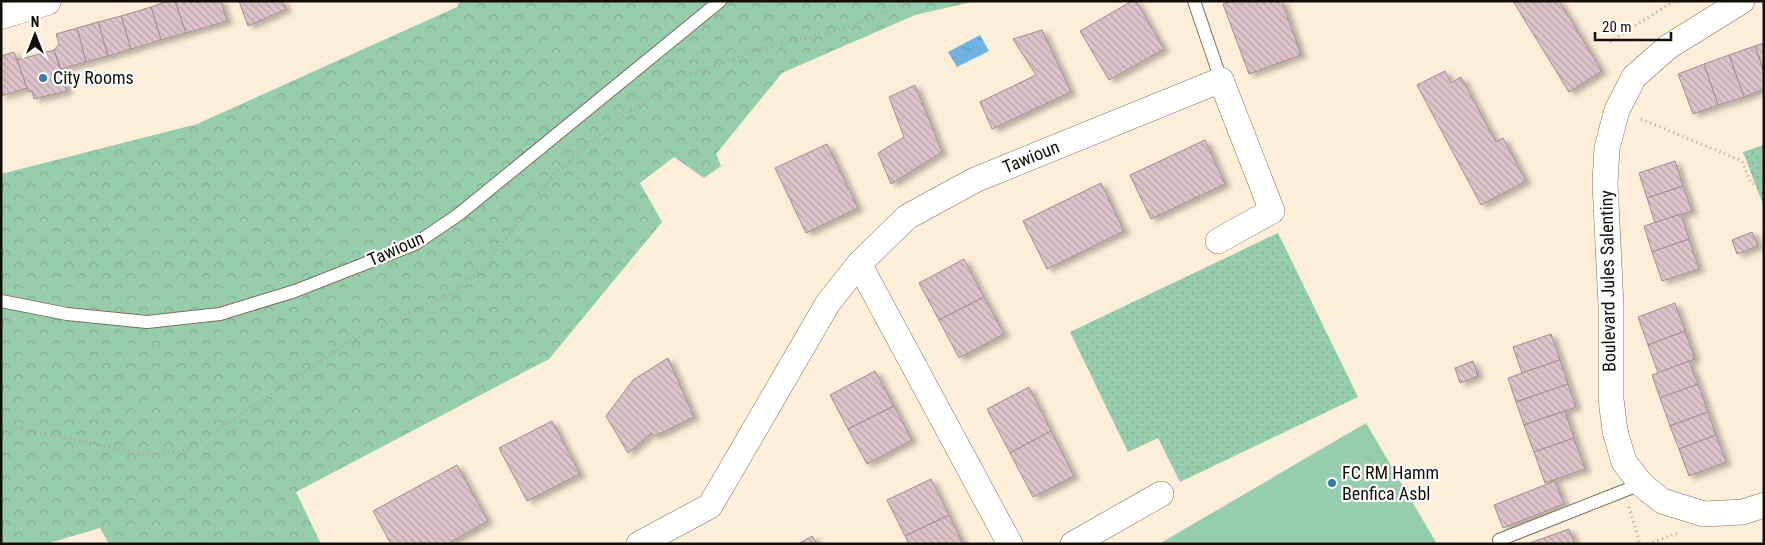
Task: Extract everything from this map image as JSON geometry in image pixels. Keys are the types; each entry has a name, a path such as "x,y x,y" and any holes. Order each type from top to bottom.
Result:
{"main road":[{"path":"1,15 47,1"}],"street":[{"name":"Boulevard Jules Salentiny","path":"1742,1 1668,47 1634,77 1617,110 1607,148 1606,183 1611,305 1611,399 1615,432 1624,462 1641,484 1662,501 1704,514 1743,512 1764,505"},
{"path":"1218,241 1272,211 1222,80"},
{"name":"Tawioun","path":"640,544 710,506 828,303 859,264 907,217 975,180 1222,80"},
{"path":"859,264 1010,544"},
{"path":"1073,544 1161,494"}],"lane":[{"name":"Tawioun","path":"1,301 67,314 147,322 220,314 295,291 415,244 458,215 720,1"},
{"path":"1194,1 1222,80"},
{"path":"1499,540 1641,484"}],"path":[{"path":"1,425 145,454 183,450 221,428 347,343 454,292 486,265 553,175 621,117 682,78 755,51 847,26 911,1"},
{"path":"1610,42 1674,1"},
{"path":"1617,110 1742,160 1751,183 1764,188"}],"green space":[{"path":"460,1 976,1 915,15 782,73 716,154 721,166 704,178 674,157 640,183 662,222 549,359 296,492 321,544 109,544 100,528 46,544 1,544 1,174 197,124 457,7"},
{"path":"1764,145 1764,207 1743,152"},
{"path":"1278,233 1358,397 1180,482 1158,438 1128,452 1070,332"},
{"name":"FC RM Hamm Benfica Asbl","path":"1366,423 1437,544 1159,544"}],"water":[{"path":"980,35 989,51 957,67 948,52"}],"building":[{"path":"168,1 175,1 186,33 161,40 151,7"},
{"path":"175,1 221,1 227,21 186,33"},
{"path":"239,1 282,1 286,9 248,26"},
{"path":"1132,1 1136,1 1164,49 1109,80 1080,31"},
{"path":"1231,1 1282,1 1301,55 1249,74 1223,4"},
{"path":"1513,1 1559,1 1602,71 1569,92"},
{"path":"151,7 161,40 131,49 121,16"},
{"path":"121,16 131,49 108,56 98,22"},
{"path":"98,22 108,56 86,62 77,28"},
{"path":"77,28 86,62 61,69 54,50 59,44 56,34"},
{"path":"1042,30 1071,92 992,129 980,102 1036,75 1013,39"},
{"path":"1764,43 1764,72 1755,46"},
{"path":"1755,46 1764,72 1764,89 1744,97 1729,55"},
{"name":"City Rooms","path":"54,50 67,91 34,99 32,91 29,92 27,88 17,60"},
{"path":"14,52 27,88 1,96 1,56"},
{"path":"1729,55 1744,97 1718,105 1704,64"},
{"path":"1704,64 1718,105 1693,114 1678,74"},
{"path":"1445,71 1451,83 1461,77 1496,142 1503,138 1526,181 1481,205 1417,85"},
{"path":"915,85 942,152 891,184 878,153 904,137 889,97"},
{"path":"1205,140 1225,184 1151,219 1130,175"},
{"path":"827,144 858,208 806,233 775,168"},
{"path":"1675,161 1683,186 1647,198 1639,173"},
{"path":"1101,183 1124,231 1047,269 1023,221"},
{"path":"1683,186 1692,211 1655,223 1647,198"},
{"path":"1681,214 1689,239 1652,252 1644,226"},
{"path":"1752,232 1758,246 1737,254 1732,240"},
{"path":"1689,239 1699,269 1662,281 1652,252"},
{"path":"964,259 984,297 939,320 919,283"},
{"path":"984,297 1004,334 959,358 939,320"},
{"path":"1675,303 1685,331 1648,345 1638,317"},
{"path":"1685,331 1695,359 1658,373 1648,345"},
{"path":"1551,334 1560,360 1522,373 1513,347"},
{"path":"668,358 694,417 655,436 651,433 628,453 606,416 633,380"},
{"path":"1560,360 1568,384 1516,402 1508,378"},
{"path":"1473,361 1478,376 1460,383 1455,368"},
{"path":"1689,361 1698,384 1660,398 1652,375"},
{"path":"875,371 894,406 848,429 830,395"},
{"path":"1568,384 1576,407 1524,425 1516,402"},
{"path":"1698,384 1708,412 1670,426 1660,398"},
{"path":"1029,387 1051,431 1010,453 987,409"},
{"path":"894,406 912,440 867,464 848,429"},
{"path":"1565,411 1574,438 1534,452 1524,425"},
{"path":"1708,412 1716,435 1679,449 1670,426"},
{"path":"552,421 580,474 527,501 499,448"},
{"path":"1051,431 1074,476 1033,497 1010,453"},
{"path":"1716,435 1726,462 1689,476 1679,449"},
{"path":"1574,438 1585,469 1545,483 1534,452"},
{"path":"457,465 488,521 447,544 391,544 373,511"},
{"path":"931,479 949,515 905,536 887,500"},
{"path":"1555,481 1564,504 1503,528 1494,505"},
{"path":"949,515 963,544 909,544 905,536"},
{"path":"1569,529 1575,544 1527,544"},
{"path":"812,536 817,544 798,544"}],"place":[{"name":"City Rooms","path":"43,78"},
{"name":"FC RM Hamm Benfica Asbl","path":"1332,483"}]}
